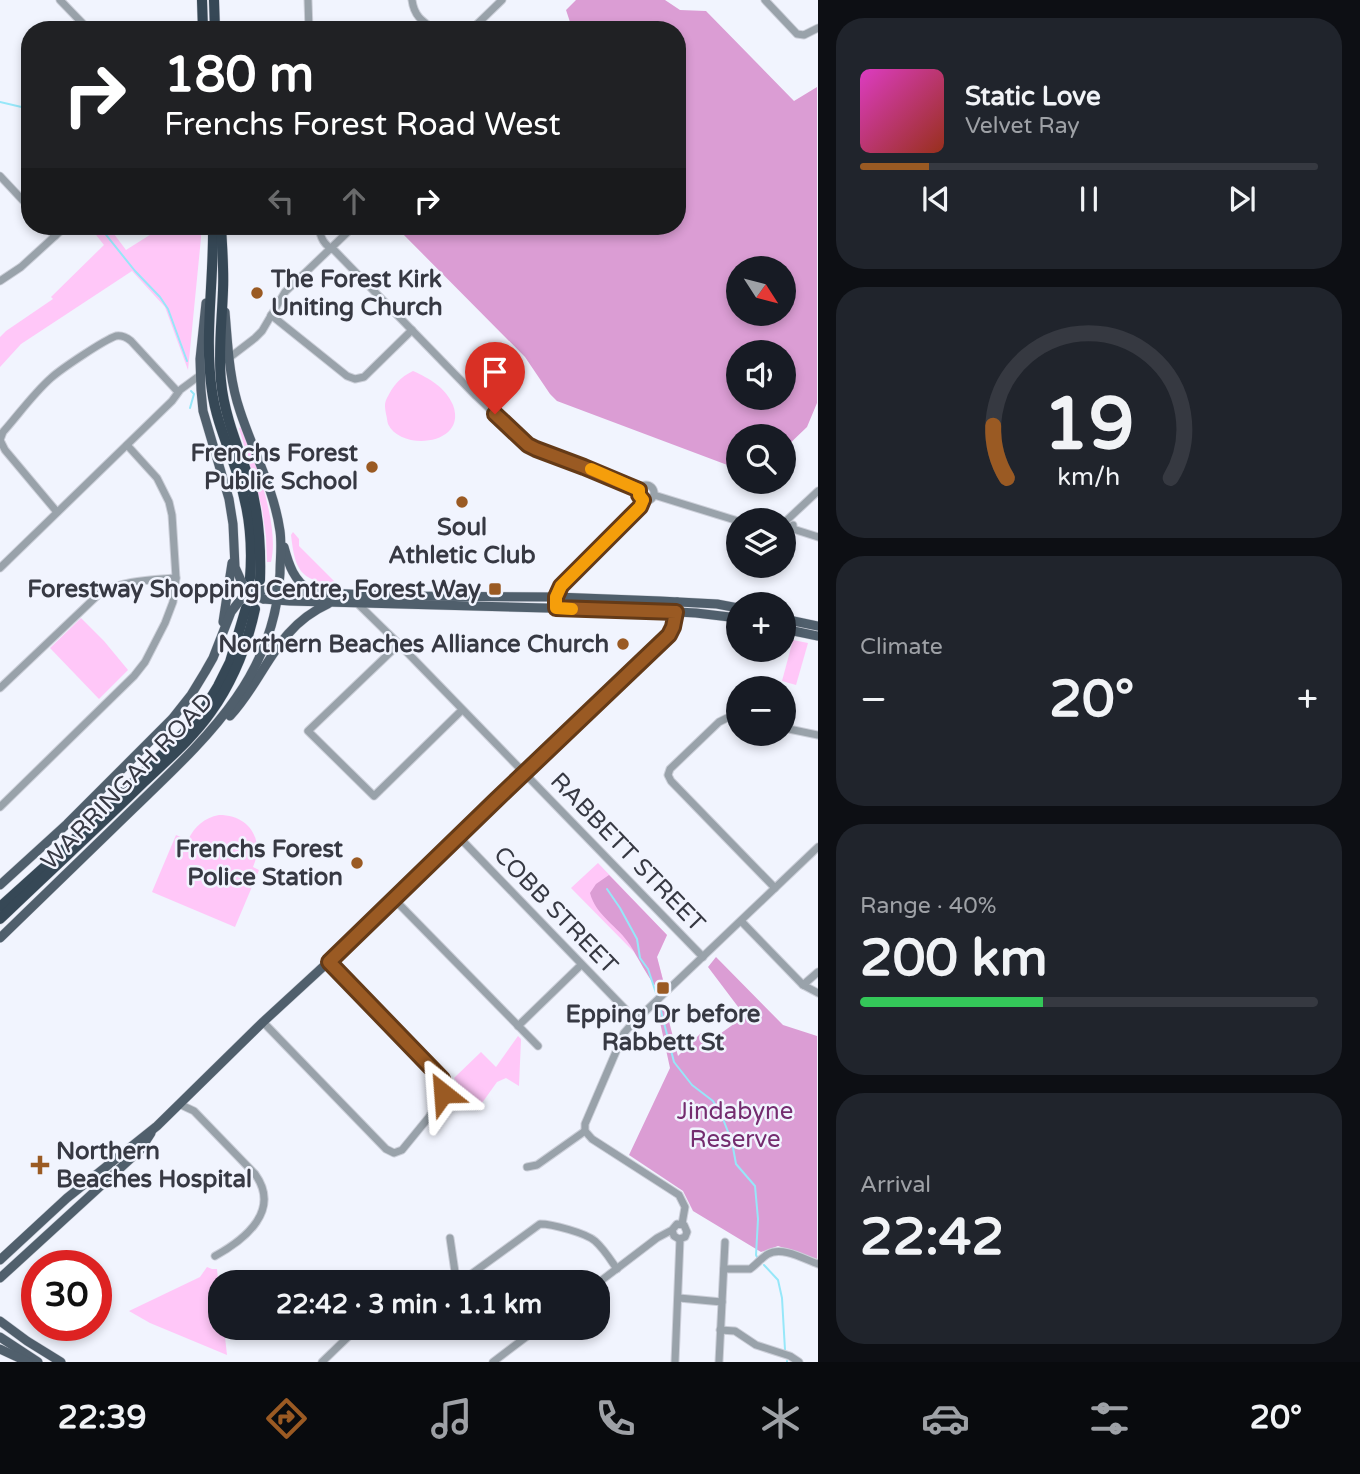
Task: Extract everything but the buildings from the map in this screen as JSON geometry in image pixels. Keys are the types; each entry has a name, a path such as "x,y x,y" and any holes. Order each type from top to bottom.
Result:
{"highway":[{"path":"202,0 203,21"},
{"path":"214,0 215,21"},
{"path":"213,235 210,331 212,391 224,441 237,472 246,505 256,586"},
{"name":"WARRINGAH ROAD","path":"221,235 221,382 232,430 256,505 260,537 256,586"},
{"name":"WARRINGAH ROAD","path":"3,904 184,733 204,709 230,662 247,605"},
{"name":"WARRINGAH ROAD","path":"0,919 146,780 210,714 238,665 251,629 247,605"}],"main road":[{"path":"212,271 202,331 199,376 204,411 229,499 235,567 239,580 278,590 437,597 556,597 677,607 726,616"},
{"name":"WARRINGAH ROAD","path":"0,938 196,748 224,716 248,680 266,640 277,601 281,535 267,482 239,409 230,374 223,289"},
{"path":"281,535 294,576 312,592"},
{"path":"220,641 235,545"},
{"path":"250,593 256,586"},
{"path":"250,593 256,586"},
{"path":"256,586 277,601 556,608 726,606"},
{"name":"WARRINGAH ROAD","path":"0,885 67,824 172,719 201,679 231,612 247,605 250,593"},
{"path":"196,748 235,711 287,635 308,615 333,602"},
{"path":"0,1260 67,1198 156,1126 669,635 677,607"},
{"path":"796,622 817,626"},
{"path":"796,632 817,636"},
{"path":"0,1278 140,1150 156,1126"},
{"path":"0,1321 61,1362"},
{"path":"0,1337 38,1362"},
{"path":"0,1349 28,1362"}],"street":[{"path":"60,0 80,21"},
{"path":"308,0 309,21"},
{"path":"412,0 414,10 422,21"},
{"path":"480,21 502,0"},
{"path":"765,0 797,34 804,35 817,28"},
{"path":"0,176 21,198"},
{"path":"319,235 485,405 528,445 639,490"},
{"path":"229,358 255,338 285,292 345,235"},
{"path":"0,281 21,267 55,236"},
{"path":"271,315 347,376 355,379 364,377 412,330"},
{"path":"57,512 5,450 0,440 3,432 47,382 106,341 122,336 131,341 179,391"},
{"path":"0,568 172,401 179,391 199,376"},
{"path":"0,807 140,670 169,613 176,578 169,502 157,478 127,445"},
{"path":"639,490 642,486 650,486 654,495"},
{"path":"639,490 643,500"},
{"path":"796,511 817,491"},
{"path":"643,500 650,500 654,495"},
{"path":"654,495 726,517"},
{"path":"556,608 556,597 561,586 640,507 643,500"},
{"path":"796,530 817,537"},
{"path":"0,688 108,588 126,583 176,578"},
{"name":"RABBETT STREET","path":"356,602 703,957"},
{"path":"399,644 308,730 374,796 462,710"},
{"path":"726,718 670,769 668,775 775,888"},
{"path":"796,731 817,735"},
{"name":"COBB STREET","path":"458,836 626,1010"},
{"path":"682,1224 685,1207 678,1195 592,1139 585,1131 585,1124 624,1033 631,1024 817,846"},
{"path":"394,899 538,1046"},
{"path":"741,921 803,985 817,993"},
{"path":"263,1022 386,1149 394,1153 402,1150 429,1117 445,1086 442,1079 329,962"},
{"path":"518,1026 581,965"},
{"path":"803,985 817,972"},
{"path":"179,1104 194,1111 255,1174 264,1190 264,1203 256,1222 233,1247 215,1256"},
{"path":"527,1167 537,1165 585,1131"},
{"path":"477,1270 540,1224 548,1224 591,1238 598,1243 617,1269"},
{"path":"610,1274 677,1224 682,1224"},
{"path":"672,1230 674,1236 685,1237 686,1227 682,1224"},
{"path":"450,1238 455,1270"},
{"path":"675,1362 680,1238"},
{"path":"719,1362 725,1242"},
{"path":"724,1269 750,1269 775,1251 783,1251 817,1264"},
{"path":"679,1298 722,1301"},
{"path":"720,1330 734,1331 756,1345 790,1356 799,1362"},
{"path":"322,1362 345,1340"},
{"path":"493,1362 522,1340"}],"shaded area":[{"path":"96,235 115,235 126,250 150,235 201,235 188,370 165,307 132,271 21,344 0,367 0,337 53,299 51,297 104,245"},
{"path":"413,371 436,384 453,405 455,418 451,429 431,440 406,438 395,433 388,424 385,406 387,398 397,382"},
{"path":"243,427 260,475 269,512 273,547 271,562 267,562 262,508 239,428"},
{"path":"293,532 299,539 299,546 335,585 314,580 301,571 294,556 291,535"},
{"path":"81,618 128,670 99,699 50,648"},
{"path":"796,641 808,643 796,685 796,676 783,676 787,662 796,662"},
{"path":"219,815 239,819 246,824 252,830 257,847 253,867 259,870 235,927 152,892 176,835 188,840 200,823"},
{"path":"598,863 667,935 657,957 663,980 656,987 634,952 571,888"},
{"path":"518,1036 521,1039 519,1086 506,1078 497,1082 477,1110 452,1092 457,1082 454,1078 481,1052 496,1067"},
{"path":"207,1267 217,1269 208,1270 208,1340 225,1340 227,1355 150,1323 129,1311 200,1277"}],"green space":[{"path":"576,0 665,0 680,10 706,11 794,101 817,87 817,403 807,427 796,438 796,424 726,424 726,464 557,401 525,357 404,235 686,235 686,21 570,21 566,10"},
{"path":"609,875 667,935 657,957 663,980 656,987 625,938 602,915 593,901 590,893 596,884"},
{"name":"Jindabyne Reserve","path":"716,957 783,1025 817,1036 817,1259 778,1246 761,1252 693,1211 683,1191 629,1155 670,1068 658,1013 665,1006 678,1056 701,1033 717,1036 745,1016 708,967"}],"waterway":[{"path":"0,102 21,107"},
{"path":"106,235 168,309 187,361"},
{"path":"190,408 194,394 191,391"},
{"path":"607,889 637,939 640,958 648,969 656,993"},
{"path":"661,1011 674,1062 692,1085 713,1101 732,1142 736,1164 755,1186 757,1257"},
{"path":"764,1265 778,1280 782,1298 785,1350"}],"slow traffic":[{"path":"572,609 556,608 556,597 561,586 640,507 643,500 639,490 591,469"}],"place":[{"name":"The Forest Kirk Uniting Church","path":"257,293"},
{"name":"Frenchs Forest Public School","path":"372,467"},
{"name":"Soul Athletic Club","path":"462,502"},
{"name":"Forestway Shopping Centre, Forest Way","path":"495,589"},
{"name":"Northern Beaches Alliance Church","path":"623,644"},
{"name":"Frenchs Forest Police Station","path":"357,863"},
{"name":"Epping Dr before Rabbett St","path":"663,988"},
{"name":"Northern Beaches Hospital","path":"40,1165"}],"route":[{"path":"443,1093 445,1086 442,1079 329,962 669,635 676,612 556,608 556,597 561,586 640,507 643,500 639,490 528,445 495,414"}]}
